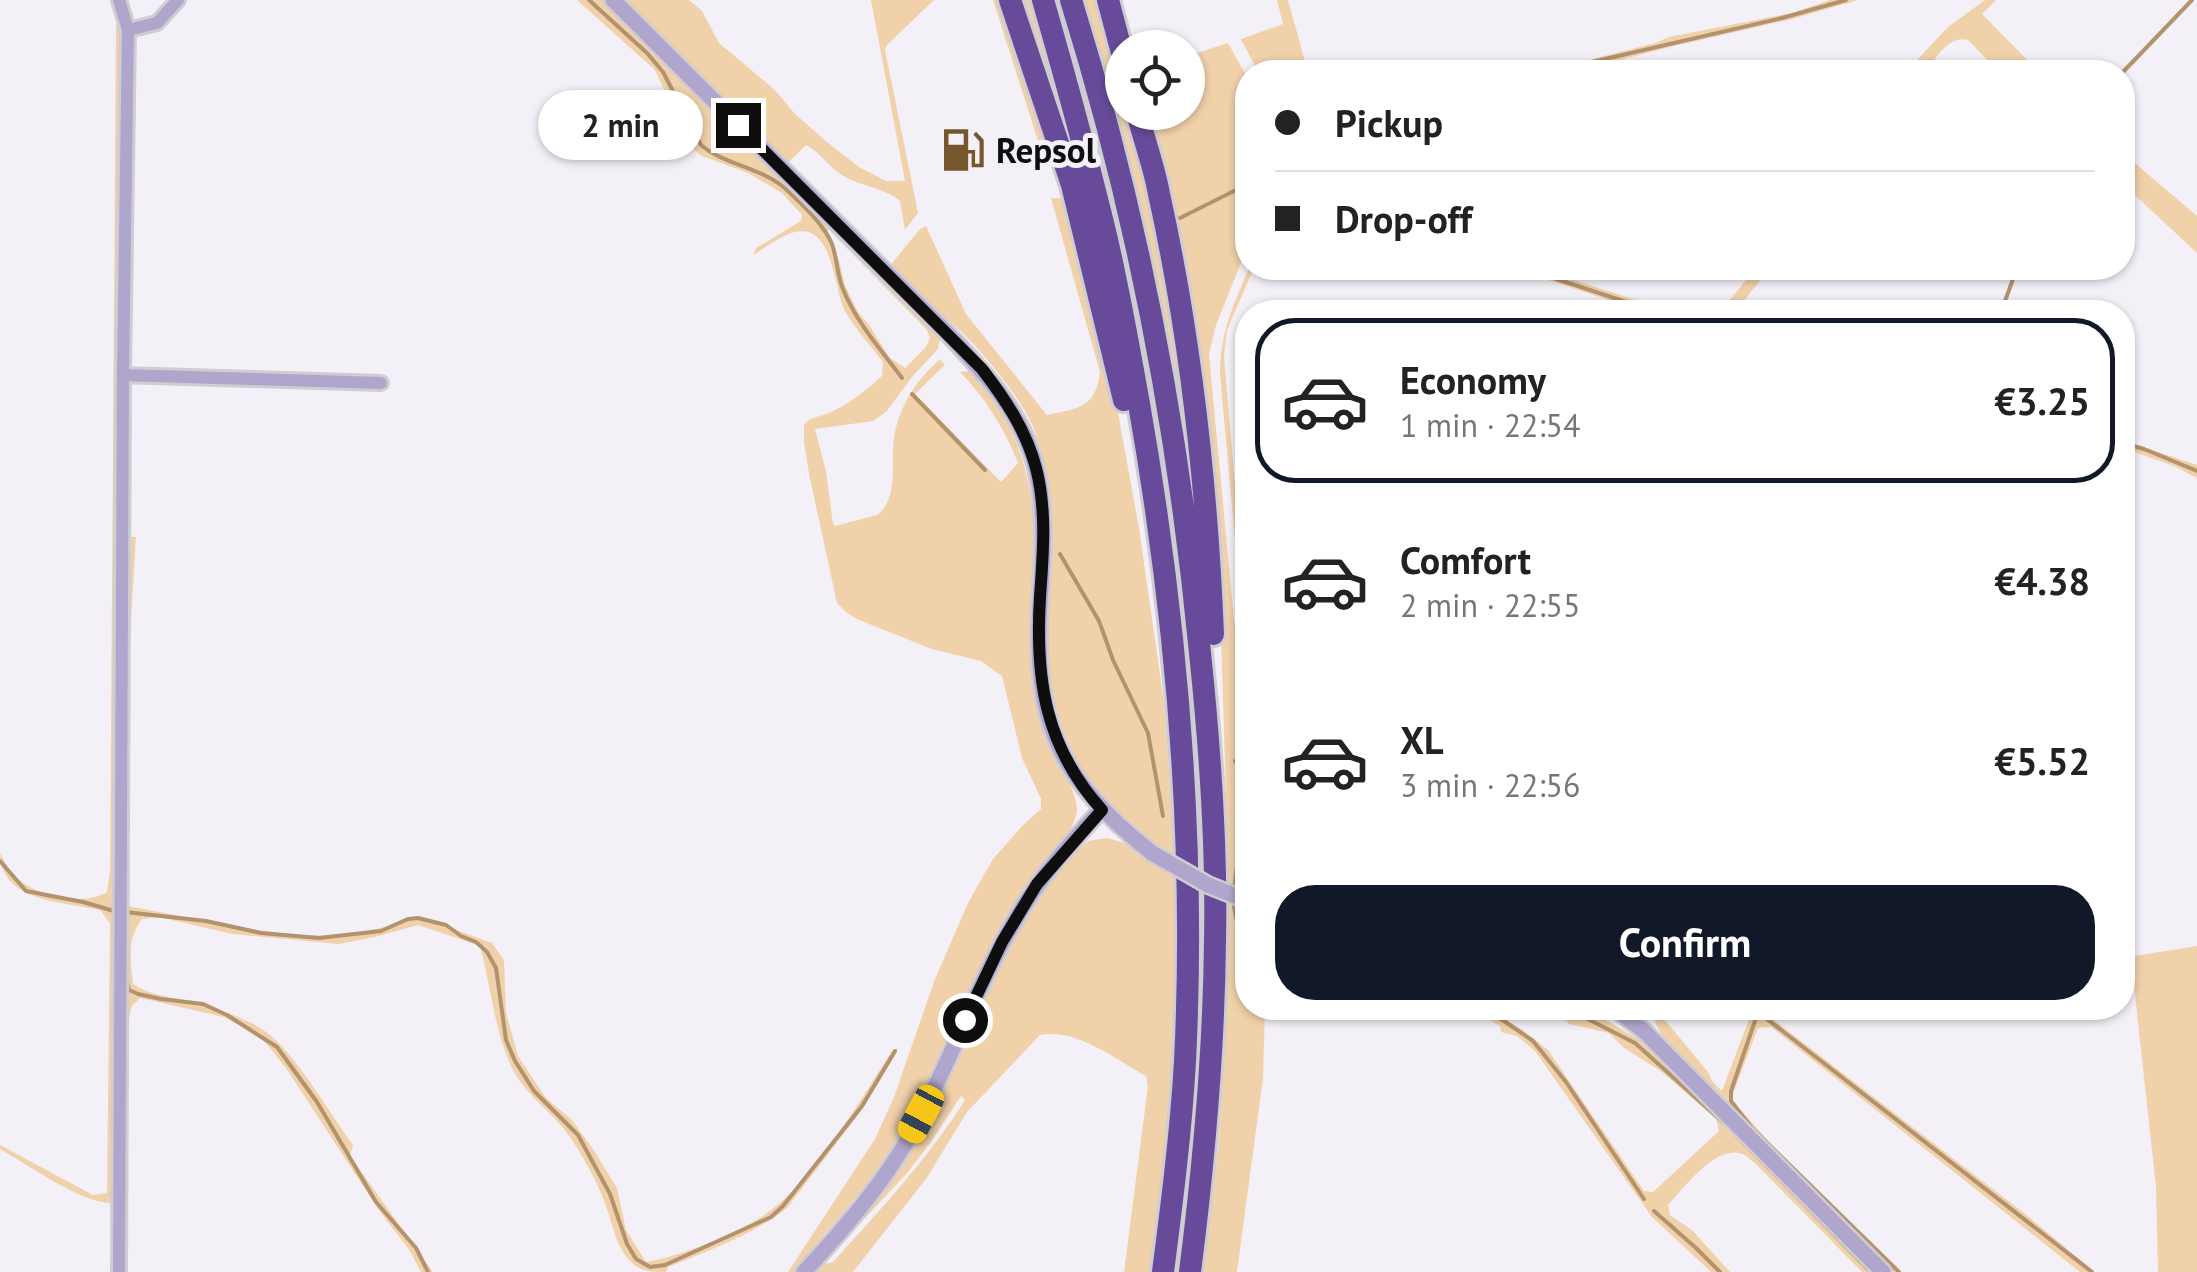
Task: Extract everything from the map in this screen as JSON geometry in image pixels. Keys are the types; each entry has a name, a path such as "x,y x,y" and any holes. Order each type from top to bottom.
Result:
{"highway":[{"path":"1010,0 1072,186 1162,559"},
{"path":"1043,0 1103,223 1146,447 1162,559 1182,758 1188,932 1185,1062 1163,1272"},
{"path":"1072,0 1124,193 1158,355 1192,565 1210,757 1215,936 1212,1056 1190,1272"},
{"path":"1108,0 1116,30"},
{"path":"1142,130 1176,279 1206,510 1215,689 1210,757"}],"street":[{"path":"119,0 128,30 119,1272"},
{"path":"128,30 157,22 178,0"},
{"path":"613,0 982,369 1008,404 1024,433 1042,505 1041,684 1060,752 1102,810 1152,854 1235,895"},
{"path":"123,375 381,383"},
{"path":"804,1272 892,1165 932,1094 989,968 1020,911 1058,858 1102,810"},
{"path":"1630,1020 1883,1272"}],"shaded area":[{"path":"577,0 603,0 940,339 938,349 886,412 873,421 815,429 835,526 877,515 884,507 892,487 893,442 902,410 918,383 940,359 945,365 915,394 1001,482 1018,463 994,415 960,372 972,371 1002,413 1022,459 1032,508 1030,650 1036,704 1077,808 1069,831 1025,887 994,939 905,1127 796,1272 788,1272 875,1139 968,903 993,859 1041,809 1041,799 1022,758 1002,676 981,661 932,649 859,620 837,603 809,474 804,425 862,393 882,376 883,362 845,311 830,260 818,237 795,232 753,255 756,248 801,221 802,215 782,193 748,173 702,156 691,147 655,70","holes":["828,229 927,330 930,338 926,347 905,368 890,358 845,286"]},
{"path":"620,0 689,0 702,11 719,43 775,90 827,142 859,167 886,181 905,181 871,0 934,0 885,50 918,213 905,230 900,201 846,178 806,145 790,161 784,161"},
{"path":"993,0 1002,0 1049,146 1040,147"},
{"path":"1017,0 1030,0 1071,141 1093,245"},
{"path":"1052,0 1062,0 1107,161 1143,324 1164,438 1191,647 1188,684"},
{"path":"1083,0 1102,0 1110,30 1105,30 1105,77"},
{"path":"1277,0 1288,0 1305,60 1252,60 1241,39 1283,24"},
{"path":"1830,0 1858,0 1620,60 1589,60 1669,37 1792,13"},
{"path":"1985,0 1996,0 1982,14 2027,60 1987,60 1968,40 1961,39 1935,60 1917,60 1948,27"},
{"path":"121,24 115,1199 110,1203 69,1190 0,1149 0,1145 93,1195 107,1193 110,923 100,910 36,897 22,890 3,869 0,853 14,875 45,894 85,899 107,892 116,25"},
{"path":"1228,43 1238,60 1235,278 1209,354 1235,621 1235,1020 1265,1020 1263,1078 1237,1272 1203,1272 1219,1141 1226,1029 1228,865 1220,601 1184,268 1156,130 1205,130 1205,50"},
{"path":"1120,130 1139,130 1182,341 1195,514 1176,384"},
{"path":"2135,163 2197,216 2197,253 2135,195"},
{"path":"1051,198 1061,198 1069,208 1116,402 1164,702 1176,872 1177,968 1172,1078 1152,1272 1124,1272 1148,1086 1146,1076 1082,1040 1054,1034 1040,1035 967,1112 926,1179 853,1272 813,1272 819,1265 833,1262 885,1204 965,1100 961,1096 908,1172 853,1231 903,1163 928,1121 1010,945 1034,904 1074,853 1088,841 1107,838 1125,843 1146,861 1157,846 1134,829 1095,788 1079,764 1057,713 1048,646 1051,518 1044,464 1034,429 1021,404 988,361 912,290 892,263 926,226 966,314 1047,415 1077,408 1094,393 1100,372"},
{"path":"1244,280 1249,280 1240,300 1236,300"},
{"path":"1548,280 1574,280 1636,300 1609,300"},
{"path":"1746,280 1760,280 1745,300 1730,300"},
{"path":"1235,302 1224,357 1235,484 1235,539 1220,375 1225,332"},
{"path":"2135,444 2197,465 2197,478 2135,452"},
{"path":"126,537 136,537 130,637 128,906 294,935 344,936 410,918 427,919 492,943 504,960 506,1013 518,1056 546,1098 572,1120 593,1149 617,1188 626,1230 646,1262 714,1241 775,1207 824,1154 897,1048 864,1107 787,1208 745,1234 668,1267 666,1272 639,1268 622,1250 599,1188 575,1145 523,1086 511,1066 480,946 418,925 339,944 232,934 159,917 142,919 134,935 133,984 152,993 214,1008 270,1035 314,1087 353,1145 350,1156 433,1272 421,1272 266,1043 224,1017 140,998 132,1006 127,1024 126,1272 122,1272"},
{"path":"1195,758 1205,851 1204,1024 1181,1272 1173,1272"},
{"path":"2197,946 2197,1272 2158,1272 2156,1187 2135,994 2135,956"},
{"path":"1490,1020 1506,1020 1548,1050 1644,1191 1653,1192 1719,1131 1716,1119 1609,1033 1565,1020 1606,1020 1643,1042 1878,1272 1862,1272 1756,1164 1744,1155 1732,1153 1701,1169 1668,1205 1670,1215 1693,1231 1730,1272 1711,1272 1652,1217 1535,1051 1517,1036 1501,1032 1500,1026"},
{"path":"1654,1020 1665,1020 1722,1091 1749,1020 1775,1020 2095,1272 2080,1272 1771,1027 1758,1028 1731,1099 1783,1158 1898,1272 1892,1272 1662,1036"}],"waterway":[{"path":"589,0 663,72 701,145 778,183 819,223 832,244 848,301 902,378"},
{"path":"1601,60 1846,0"},
{"path":"2134,60 2192,0"},
{"path":"1180,218 1235,190"},
{"path":"1560,280 1620,300"},
{"path":"2005,300 2013,280"},
{"path":"912,394 985,470"},
{"path":"2135,447 2197,471"},
{"path":"1060,554 1099,621 1148,733 1163,816"},
{"path":"0,861 26,891 114,911"},
{"path":"1234,891 1235,882"},
{"path":"1233,900 1235,911"},
{"path":"125,912 319,938 381,931 418,918 446,925 476,942 496,968 506,1040 515,1061 534,1091 578,1135 610,1194 627,1244 636,1259 650,1267 665,1265 771,1217 862,1106 895,1051"},
{"path":"127,913 129,990 203,1004 277,1047 317,1102 376,1202 416,1248 428,1272"},
{"path":"1502,1020 1533,1041 1566,1082 1644,1199"},
{"path":"1590,1020 1635,1043 1724,1123"},
{"path":"1755,1020 1731,1101 1752,1128 1899,1272"},
{"path":"1768,1020 2092,1272"},
{"path":"1737,1136 1868,1269"},
{"path":"1654,1211 1720,1272"}],"place":[{"name":"Repsol","path":"963,150"}],"route":[{"path":"738,125 982,369 1024,433 1036,469 1044,550 1041,684 1060,752 1102,810 1037,884 1002,942 965,1020"}]}
